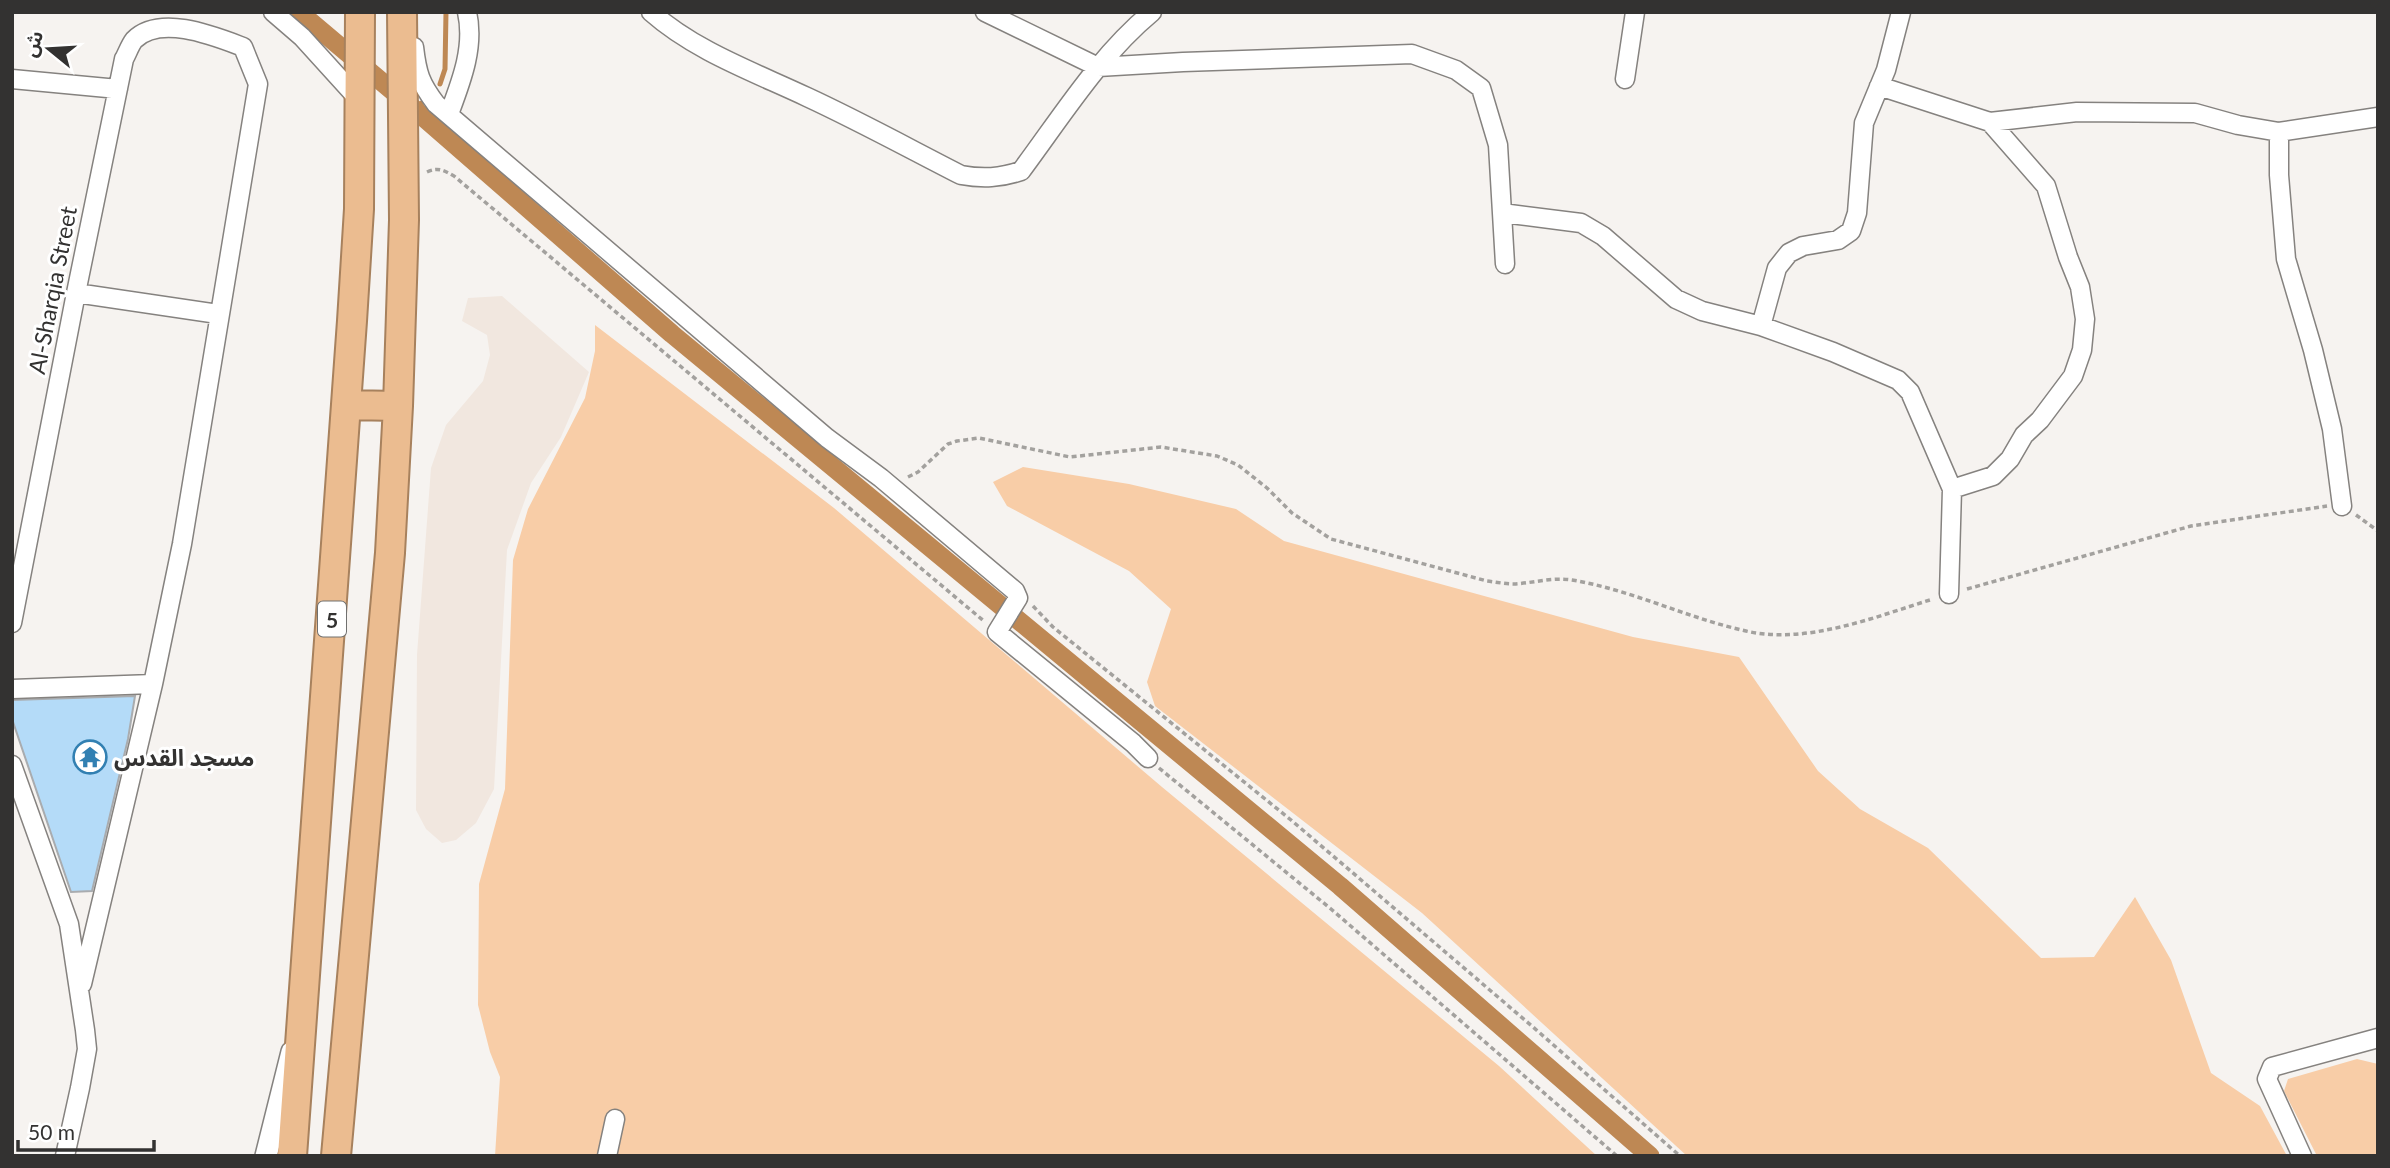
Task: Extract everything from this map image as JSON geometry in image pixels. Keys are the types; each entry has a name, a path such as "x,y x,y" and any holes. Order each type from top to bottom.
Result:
{"highway":[{"path":"336,1156 390,553 398,406 404,186 402,12"},
{"name":"5","path":"292,1156 359,209 360,22"},
{"path":"346,405 398,406"}],"street":[{"path":"272,12 361,92"},
{"path":"414,12 413,41 417,72 422,86 436,104 817,429 881,478 1148,758"},
{"path":"449,114 467,59 471,30 467,12"},
{"path":"651,12 667,26 699,46 961,175 982,179 1021,171 1098,67 1152,12"},
{"path":"985,12 1098,67 1412,54 1456,70 1481,88 1498,145 1505,264"},
{"path":"1625,79 1635,12"},
{"path":"1761,326 1777,268 1789,253 1803,246 1839,240 1851,231 1857,213 1864,123 1886,69 1901,12"},
{"name":"Al-Sharqia Street","path":"12,624 124,59 134,41 151,29 200,31 243,47 258,84 218,314"},
{"path":"12,79 118,89"},
{"path":"1878,86 1990,122 2077,112 2195,113 2238,125 2279,132 2378,117"},
{"path":"1952,489 1993,476 2010,458 2024,435 2040,420 2073,376 2082,350 2085,319 2080,288 2046,186 1990,122"},
{"path":"2279,132 2279,175 2286,259 2314,350 2326,403 2342,506"},
{"path":"1502,213 1581,223 1603,236 1675,299 1702,311 1761,326 1833,352 1898,380 1910,392 1952,489 1949,594"},
{"path":"76,293 218,314 182,544 153,684 79,994"},
{"path":"12,689 153,684"},
{"path":"12,765 69,924 87,1049 65,1156"},
{"path":"267,1156 284,1079 302,1020"},
{"path":"2302,1156 2267,1079 2272,1067 2378,1038"},
{"path":"607,1156 615,1119"}],"path":[{"path":"404,186 435,168 453,176 1008,612 1031,604 1053,627 1291,820 1679,1156"},
{"path":"881,478 902,479 918,472 948,444 979,438 1070,457 1161,447 1217,456 1238,465 1292,513 1331,539 1487,581 1511,584 1570,580 1620,591 1748,632 1807,634 1846,627 1949,594 2191,526 2323,506 2342,506 2378,531"},
{"path":"1148,758 1331,909 1617,1156"}],"shaded area":[{"path":"502,296 589,372 561,437 531,483 507,550 494,789 476,823 456,840 442,843 426,829 416,810 417,655 431,468 446,425 483,381 490,355 487,335 462,321 468,298"},
{"path":"595,325 834,508 1162,787 1499,1066 1597,1156 495,1156 500,1077 490,1052 478,1005 479,884 505,789 513,560 528,509 585,398 595,351"},
{"path":"1023,467 1129,484 1236,509 1284,541 1633,637 1739,657 1818,771 1860,809 1928,848 2041,958 2094,957 2135,897 2171,960 2211,1073 2260,1106 2287,1156 1687,1156 1422,913 1155,706 1147,682 1171,609 1129,571 1007,506 993,482"},
{"path":"2357,1059 2378,1064 2378,1156 2317,1156 2284,1091 2288,1079"}],"building":[{"path":"135,696 128,739 92,891 71,892 12,719 12,700"}],"waterway":[{"path":"299,12 672,334 1340,886 1650,1156"},
{"path":"440,84 445,69 446,12"},
{"path":"414,109 423,102"}],"place":[{"name":"مسجد القدس","path":"90,757"}]}
